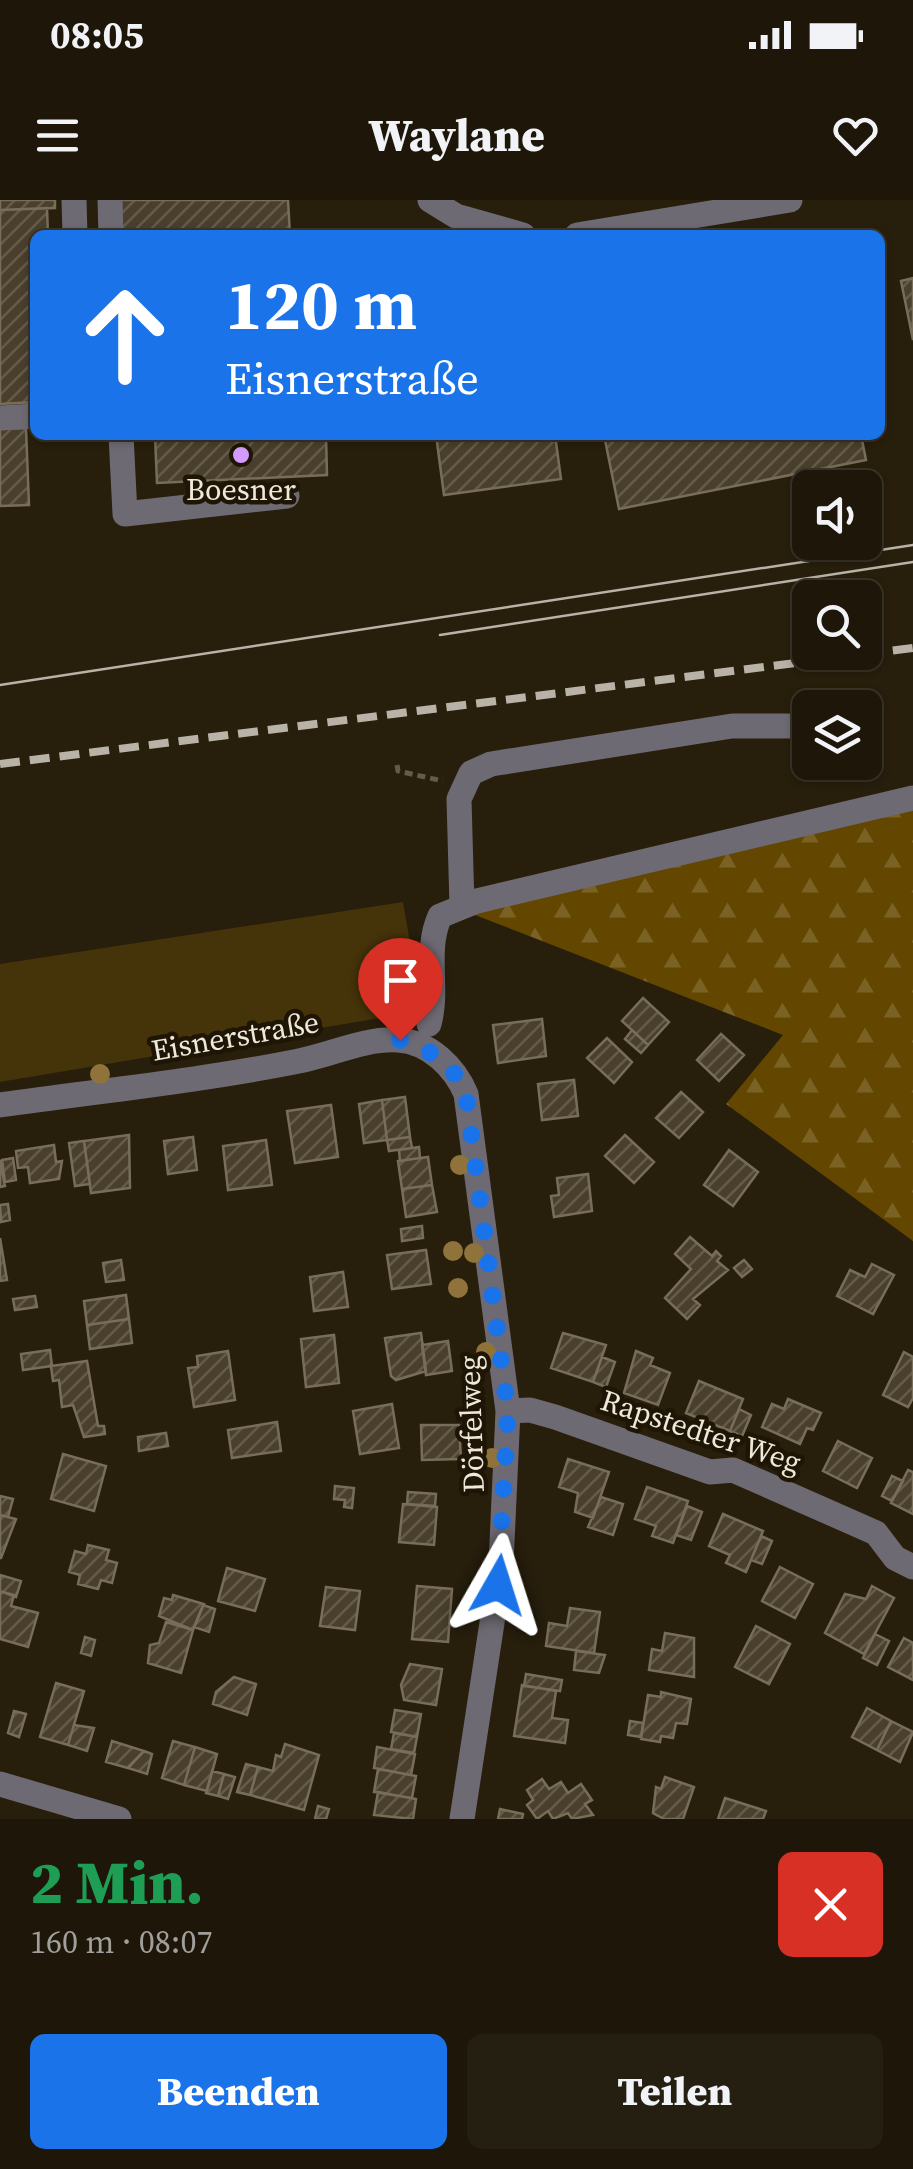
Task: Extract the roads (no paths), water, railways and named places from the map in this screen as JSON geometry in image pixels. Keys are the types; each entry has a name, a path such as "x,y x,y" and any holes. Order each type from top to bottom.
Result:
{"street":[{"path":"74,200 75,230"},
{"path":"110,200 112,230"},
{"path":"430,200 456,216 505,230"},
{"path":"607,230 790,200"},
{"path":"0,418 30,416"},
{"path":"121,440 124,514 288,496"},
{"path":"462,907 459,799 471,773 490,764 732,726 792,726"},
{"path":"430,1024 434,1008 432,935 440,916 462,907 913,798"},
{"name":"Eisnerstraße","path":"0,1105 296,1062 366,1043 400,1040 423,1046 459,1078 466,1094 473,1145"},
{"name":"Dörfelweg","path":"462,1819 501,1564 508,1412 473,1145"},
{"name":"Rapstedter Weg","path":"508,1412 542,1414 710,1472 733,1470 798,1495 876,1533 895,1558 913,1567"},
{"path":"0,1784 120,1819"}],"tram line":[{"path":"0,685 913,545"},
{"path":"440,635 913,562"}],"railway":[{"path":"0,764 913,648"}],"place":[{"name":"Boesner","path":"241,455"}]}
